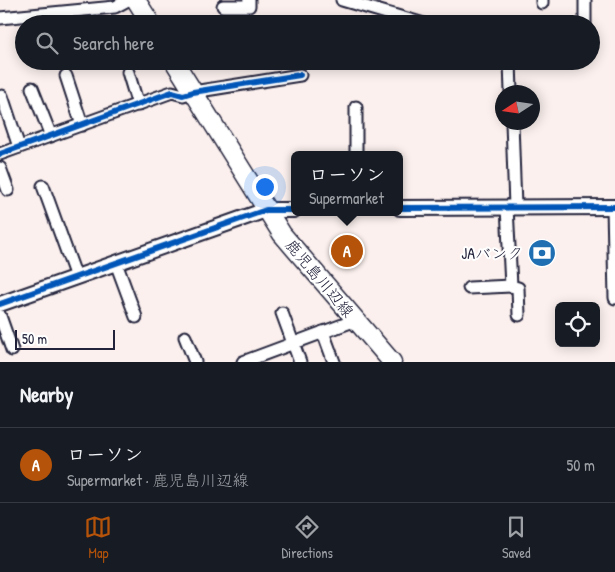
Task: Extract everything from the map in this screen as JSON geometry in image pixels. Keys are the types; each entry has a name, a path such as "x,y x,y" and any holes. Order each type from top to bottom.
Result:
{"main road":[{"path":"136,0 145,15"},
{"name":"鹿児島川辺線","path":"180,70 282,234 392,362"}],"street":[{"path":"31,15 115,7 128,0"},
{"path":"223,6 249,6 249,0"},
{"path":"342,0 393,15"},
{"path":"585,0 585,15"},
{"path":"0,18 15,17"},
{"path":"510,70 511,85"},
{"path":"128,72 138,105"},
{"path":"0,154 172,92 183,95 300,75"},
{"path":"66,76 82,125"},
{"path":"32,88 51,136"},
{"path":"2,96 19,147"},
{"path":"356,106 356,151"},
{"path":"510,286 512,130"},
{"path":"0,168 8,190"},
{"path":"43,186 76,277"},
{"path":"403,208 614,207 615,298"},
{"path":"0,304 266,210 291,210"},
{"path":"116,263 136,317"},
{"path":"469,288 510,286 518,288 519,315"},
{"path":"282,313 300,362"},
{"path":"0,316 12,350"},
{"path":"243,362 268,358 293,343 356,320"},
{"path":"323,332 334,362"},
{"path":"185,337 195,362"}],"cycle path":[{"path":"0,154 172,92 183,95 300,75"},
{"path":"403,208 615,207"},
{"path":"0,304 266,210 291,210"}],"place":[{"name":"ローソン","path":"347,251"},
{"name":"JAバンク","path":"542,253"}]}
